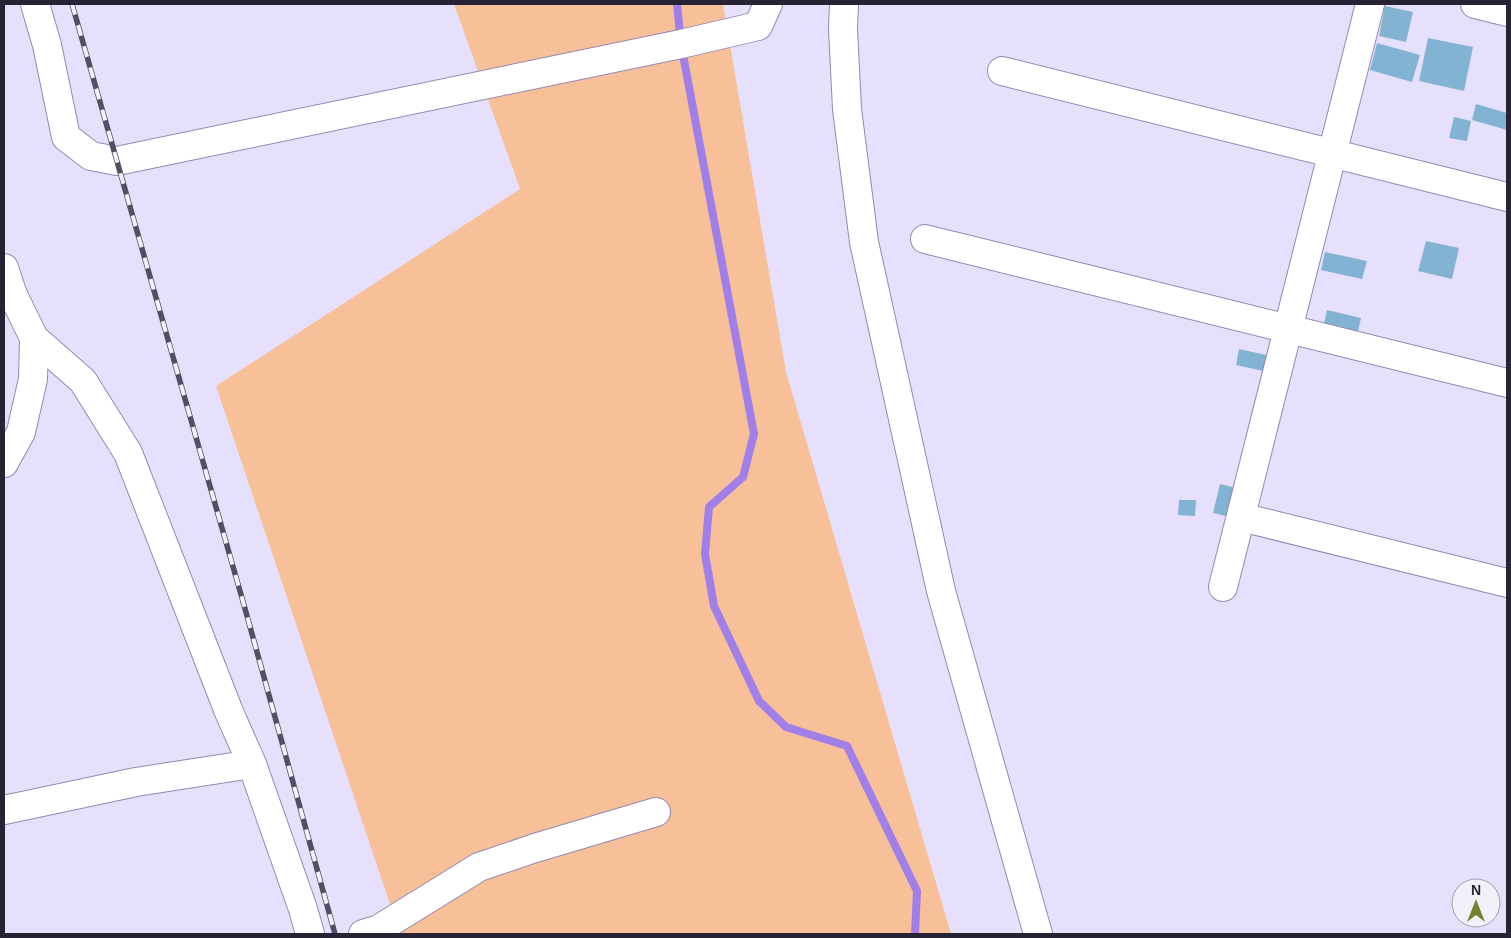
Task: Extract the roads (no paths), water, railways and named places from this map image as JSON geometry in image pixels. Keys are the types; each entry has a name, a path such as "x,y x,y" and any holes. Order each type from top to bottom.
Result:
{"street":[{"path":"35,4 47,45 66,137 91,156 117,160 681,44 758,26 768,4"},
{"path":"844,4 842,29 847,109 864,242 941,591 1038,934"},
{"path":"1223,587 1370,4"},
{"path":"1475,4 1507,12"},
{"path":"1002,71 1507,197"},
{"path":"925,239 1507,383"},
{"path":"4,268 13,296 34,338 83,381 128,453 229,712 252,764 310,934"},
{"path":"4,463 21,432 33,379 34,338"},
{"path":"1241,517 1507,583"},
{"path":"4,810 136,782 252,764"},
{"path":"363,934 378,930 479,867 535,848 656,812"}],"waterway":[{"path":"677,4 681,44 754,434 743,477 709,507 705,554 714,606 759,701 786,727 847,746 917,891 915,934"}],"railway":[{"path":"72,4 244,605 335,934"}]}
